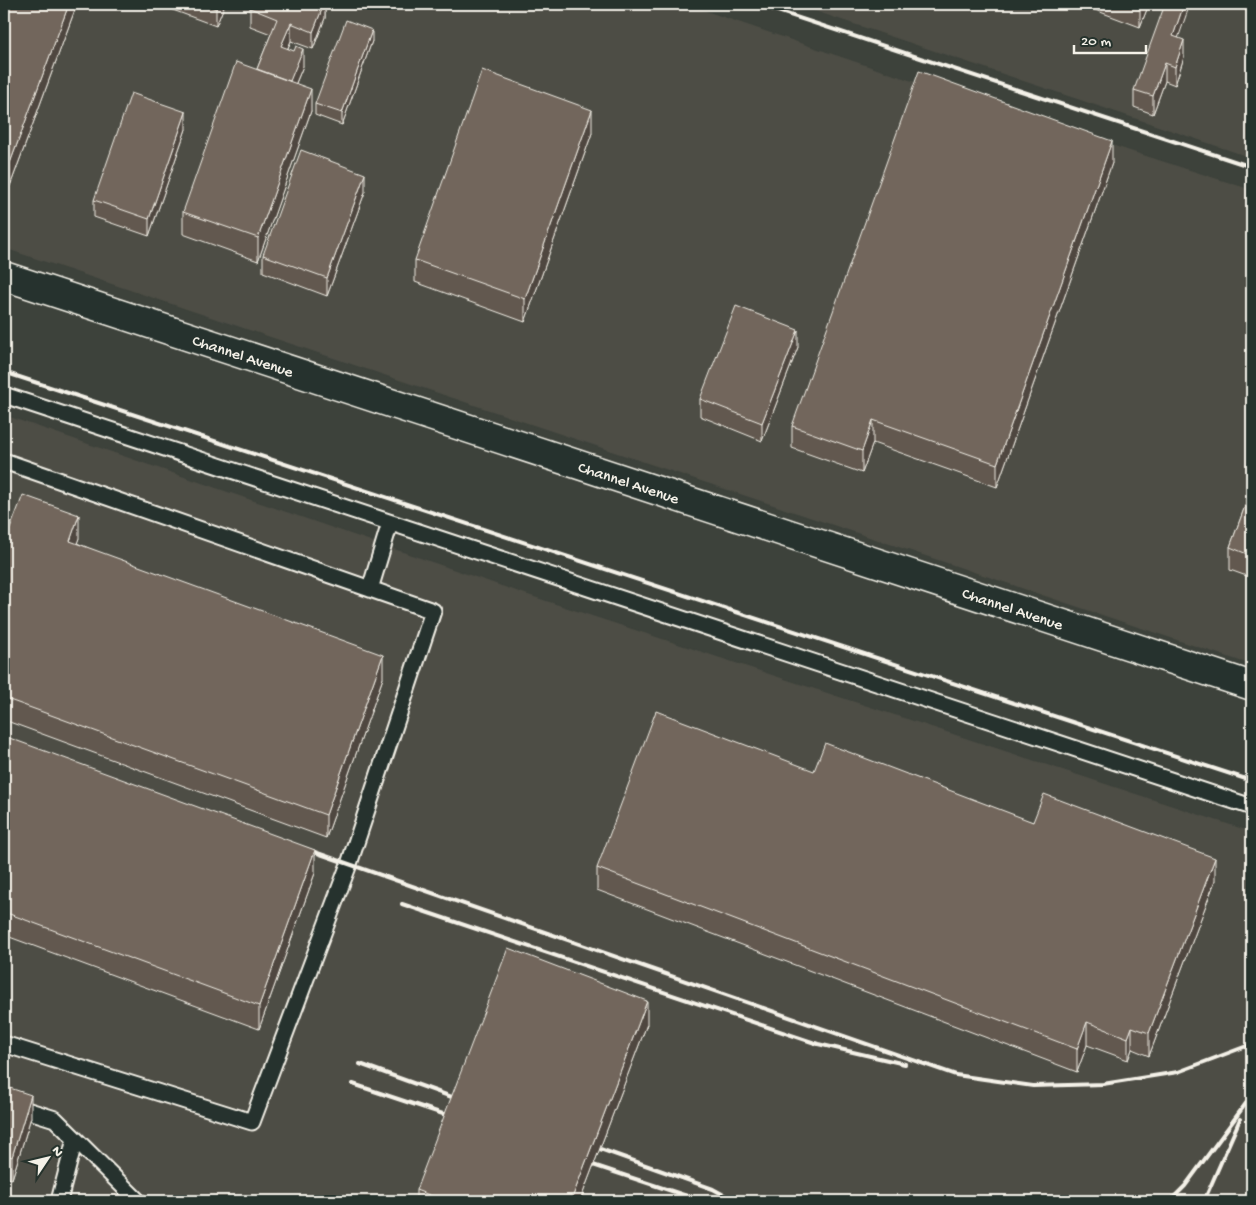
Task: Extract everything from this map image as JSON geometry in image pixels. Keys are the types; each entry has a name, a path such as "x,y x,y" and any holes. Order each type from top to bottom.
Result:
{"street":[{"name":"Channel Avenue","path":"4,276 1252,686"}],"lane":[{"path":"4,395 1252,807"},
{"path":"4,461 433,611 348,864 252,1122 4,1044"},
{"path":"370,589 390,523"},
{"path":"4,1103 54,1119 138,1201"},
{"path":"59,1201 75,1139"}],"shaded area":[{"path":"4,4 685,4 912,81 1252,190 1252,665 4,248"},
{"path":"794,4 1252,4 1252,158 1152,124"},
{"path":"4,415 528,595 1252,832 1252,1201 4,1201"}],"building":[{"path":"4,4 69,4 10,163 4,161"},
{"path":"202,4 218,4 216,9"},
{"path":"252,4 324,4 313,32 291,23 281,46 294,51 296,46 303,49 290,81 257,69 277,19 250,8"},
{"path":"1165,4 1184,4 1173,36 1184,40 1175,67 1165,63 1153,96 1134,90"},
{"path":"346,20 372,30 342,113 315,104"},
{"path":"236,62 311,89 258,238 183,212"},
{"path":"482,70 592,110 525,299 415,260"},
{"path":"919,71 1112,141 997,464 873,420 862,451 792,426"},
{"path":"131,93 186,112 149,219 94,200"},
{"path":"301,150 365,174 327,278 263,255"},
{"path":"736,306 798,330 762,423 700,399"},
{"path":"1252,487 1252,556 1230,547"},
{"path":"23,495 79,515 70,541 383,655 326,815 4,698 4,527 10,529"},
{"path":"656,711 814,771 825,743 1033,822 1044,794 1215,858 1149,1033 1132,1027 1128,1038 1087,1022 1077,1049 597,868"},
{"path":"4,736 315,850 259,1006 4,912"},
{"path":"508,948 647,1001 571,1201 445,1201 416,1190"},
{"path":"4,1086 31,1095 12,1157 4,1154"}],"railway":[{"path":"756,4 1252,167"},
{"path":"4,372 1252,781"},
{"path":"303,848 956,1075 1033,1086 1103,1084 1178,1072 1252,1044"},
{"path":"402,904 818,1044 905,1064"},
{"path":"360,1064 463,1101"},
{"path":"353,1084 458,1119"},
{"path":"1170,1201 1185,1186 1247,1102"},
{"path":"1204,1201 1240,1119"},
{"path":"586,1144 713,1189 735,1201"},
{"path":"581,1161 702,1201"}]}
